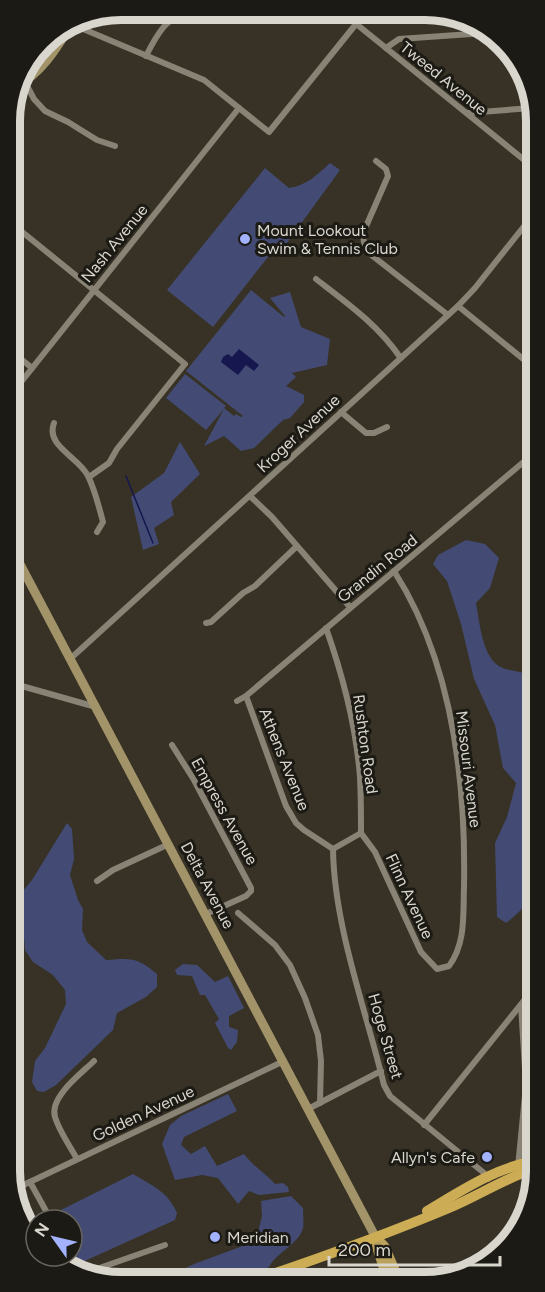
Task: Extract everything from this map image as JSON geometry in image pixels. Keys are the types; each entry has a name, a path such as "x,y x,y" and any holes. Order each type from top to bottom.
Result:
{"highway":[{"path":"399,1229 489,1182 525,1166"},
{"path":"519,1169 525,1169"},
{"path":"278,1272 376,1238 443,1211 489,1182"}],"main road":[{"path":"30,77 43,66 61,40"},
{"name":"Delta Avenue","path":"20,564 376,1238 384,1246 395,1272"},
{"name":"Delta Avenue","path":"376,1238 385,1272"}],"street":[{"path":"147,56 156,37 170,20"},
{"name":"Tweed Avenue","path":"351,20 526,162"},
{"path":"81,28 204,80 270,132 356,24"},
{"path":"386,48 399,39 475,34"},
{"path":"25,89 45,111 97,140 115,146"},
{"name":"Nash Avenue","path":"20,383 239,108"},
{"path":"467,113 525,109"},
{"path":"376,161 386,169 388,176 364,231 362,238 364,245 370,254 448,315"},
{"name":"Kroger Avenue","path":"70,659 458,306 526,224"},
{"path":"20,226 21,231 185,364 117,449 109,463 89,477"},
{"path":"316,279 367,318 400,357"},
{"path":"458,306 526,361"},
{"path":"20,358 32,368"},
{"path":"341,411 366,433 374,433 387,427"},
{"path":"54,423 51,431 53,439 84,468 89,477 103,522 97,531"},
{"name":"Grandin Road","path":"237,701 246,696 526,460"},
{"path":"250,496 272,517 351,607"},
{"path":"206,623 211,622 243,593 255,586 296,547"},
{"name":"Missouri Avenue","path":"394,571 419,618 436,662 453,734 459,776 463,833 463,930 453,961 445,969 437,969"},
{"name":"Rushton Road","path":"327,628 352,719 360,777 362,833"},
{"path":"20,686 96,708"},
{"name":"Athens Avenue","path":"246,696 286,806 296,823 333,849"},
{"name":"Empress Avenue","path":"172,745 194,780 250,884 251,891 246,896 206,914"},
{"path":"333,849 362,833"},
{"name":"Flinn Avenue","path":"362,833 375,852 421,952 437,969"},
{"path":"97,881 113,870 169,844"},
{"name":"Hoge Street","path":"333,849 336,887 348,950 384,1085 390,1096 489,1182"},
{"path":"238,913 275,945 290,965 306,998 318,1035 321,1062 320,1103"},
{"path":"424,1125 525,1000"},
{"path":"521,1005 525,1071"},
{"path":"77,1159 55,1119 54,1108 60,1095 94,1061"},
{"name":"Golden Avenue","path":"20,1187 284,1061"},
{"path":"308,1109 381,1071"},
{"path":"519,1169 525,1096"},
{"path":"30,1182 44,1208"},
{"path":"96,1269 165,1245"}],"shaded area":[{"name":"Mount Lookout Swim & Tennis Club","path":"330,163 340,170 284,247 275,248 213,327 167,290 265,168 289,188 306,182"},
{"path":"251,290 284,317 270,298 290,292 301,327 330,339 327,365 292,373 296,377 286,386 304,395 304,402 290,418 283,420 254,448 241,451 224,436 204,446 224,409 206,430 166,398 185,374 226,406 224,408 234,416 236,414 243,416 186,371"},
{"path":"239,349 259,365 254,371 246,365 238,375 221,362 223,357 228,354 232,357"},
{"path":"180,442 200,474 171,502 174,515 154,528 159,544 143,550 131,497 164,473"},
{"path":"466,540 485,544 499,558 490,588 476,603 483,640 490,657 496,664 525,674 525,748 523,752 525,754 525,904 506,923 497,917 495,843 507,817 516,783 503,768 495,725 474,679 461,624 447,581 433,564 438,555"},
{"path":"67,823 72,829 74,859 70,875 83,909 82,930 87,942 106,960 133,960 144,964 157,974 157,987 146,997 117,1013 113,1030 56,1085 44,1092 37,1091 32,1082 35,1061 45,1048 66,1004 65,990 53,975 33,962 25,950 24,937 20,930 20,895 32,880"},
{"path":"183,964 197,965 215,982 228,976 244,1008 229,1016 229,1027 238,1030 237,1042 231,1050 215,1023 219,1019 205,995 200,995 192,976 177,975 175,970"},
{"path":"228,1094 237,1111 184,1137 181,1145 191,1154 205,1146 217,1166 244,1154 275,1184 283,1183 288,1187 289,1192 259,1195 249,1191 238,1204 218,1178 202,1175 175,1180 162,1144 170,1125 181,1116"},
{"path":"133,1174 159,1190 169,1200 177,1213 175,1220 84,1261 84,1208 65,1208"},
{"path":"291,1196 303,1208 301,1233 269,1267 254,1272 177,1272 256,1241 262,1216 261,1201"}],"waterway":[{"path":"126,476 153,543"}],"place":[{"name":"Mount Lookout Swim & Tennis Club","path":"245,239"},
{"name":"Allyn's Cafe","path":"487,1157"},
{"name":"Meridian","path":"215,1237"}]}
